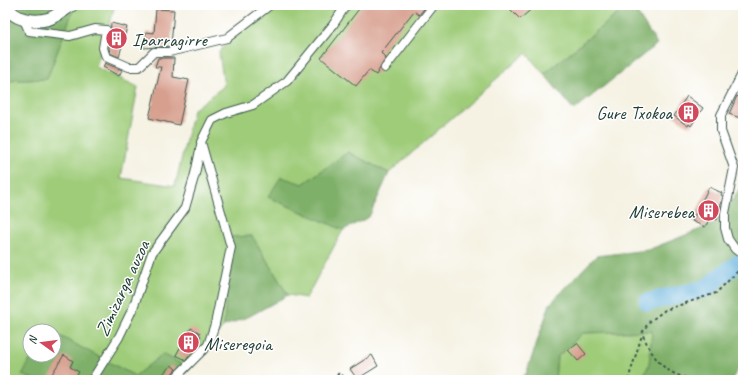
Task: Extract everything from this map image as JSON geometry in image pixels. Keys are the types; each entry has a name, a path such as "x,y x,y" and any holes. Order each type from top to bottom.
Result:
{"street":[{"path":"7,5 9,10 24,20 29,31 70,36 95,28 106,30 103,48 106,57 129,67 139,67 154,52 169,52 227,38 270,5"},
{"path":"24,20 48,19 72,5"},
{"name":"Zimizarga auzoa","path":"92,380 119,337 133,308 152,253 185,208 195,174 201,142 212,120 226,113 253,105 287,81 333,25 346,5"},
{"path":"385,68 434,5"},
{"path":"743,72 721,115 721,131 734,168 726,207 725,228 728,239 735,249 743,255"},
{"path":"173,380 208,345 215,324 231,247 201,142"}],"path":[{"path":"628,380 642,333 649,322 665,310 716,293 743,266"},
{"path":"642,333 650,350 669,372 687,379 704,380"},
{"path":"333,380 339,373 348,380"}],"green space":[{"path":"5,5 75,5 47,79 5,81"},
{"path":"75,5 115,5 96,67 138,87 121,178 175,186 193,110 224,86 219,52 264,5 616,5 621,11 544,74 526,53 389,173 348,152 303,184 268,197 343,230 306,298 288,295 252,236 230,237 224,326 190,369 163,354 135,376 62,337 62,323 22,323 22,363 29,363 22,375 36,380 5,380 5,81 47,79"},
{"path":"616,5 640,5 635,10 657,44 574,110 544,74 621,11"},
{"path":"348,152 389,173 369,217 343,230 268,197 281,177 303,184"},
{"path":"743,184 743,362 731,380 641,380 649,365 652,331 583,333 557,357 555,380 517,380 526,374 550,304 596,256 648,250 716,223"},
{"path":"252,236 288,295 250,316 224,326 230,237"},
{"path":"652,331 649,365 641,380 555,380 557,357 583,333"},
{"path":"62,337 135,376 163,354 190,369 177,380 73,380 75,369 64,365 53,380 36,380 22,375 29,363 62,363"}],"building":[{"path":"362,5 427,5 419,15 414,11 381,53 386,58 376,75 369,70 356,86 321,58"},
{"path":"506,5 536,5 520,19"},
{"path":"156,9 174,10 171,46 144,48 146,32 154,33"},
{"name":"Iparragirre","path":"111,23 127,27 119,57 110,53"},
{"path":"158,58 174,58 173,77 189,80 179,125 149,118 161,67 155,67"},
{"path":"105,63 122,70 119,76 103,67"},
{"name":"Gure Txokoa","path":"687,96 703,108 691,126 689,124 688,126 674,116"},
{"path":"737,96 743,98 743,109 740,118 729,114"},
{"name":"Miserebea","path":"709,187 722,193 721,195 723,196 717,220 710,218 705,227 692,221"},
{"name":"Miseregoia","path":"191,328 200,333 199,335 201,336 186,360 176,355"},
{"path":"577,343 586,354 578,361 568,350"},
{"path":"64,355 73,361 70,367 79,372 74,380 48,380 59,363 62,363"},
{"path":"372,355 378,366 357,379 350,369"},
{"path":"171,365 176,369 167,380 162,375"}],"waterway":[{"path":"648,302 707,288 719,277 743,260"}],"place":[{"name":"Iparragirre","path":"116,39"},
{"name":"Gure Txokoa","path":"688,112"},
{"name":"Miserebea","path":"709,211"},
{"name":"Miseregoia","path":"189,343"}]}
